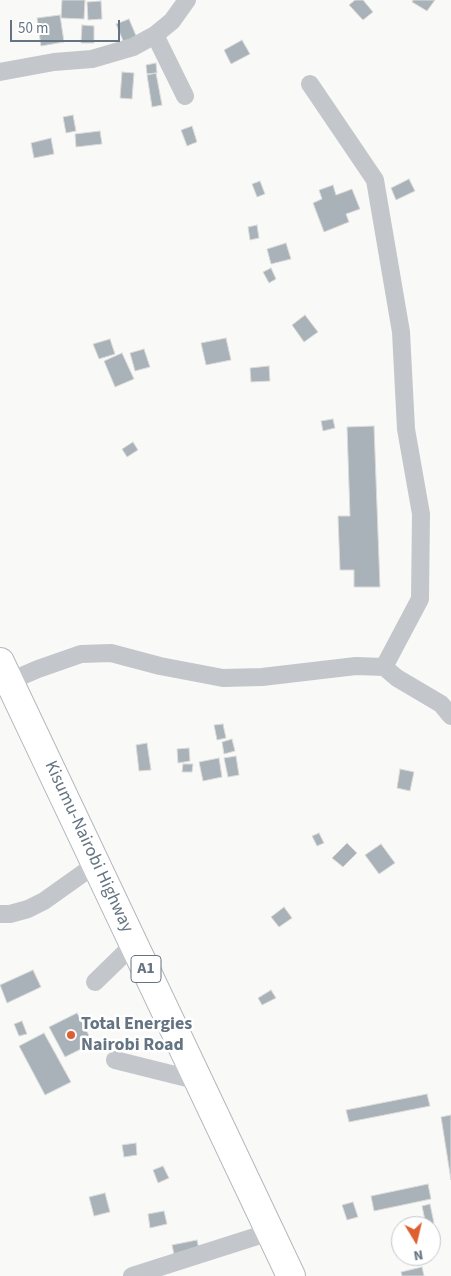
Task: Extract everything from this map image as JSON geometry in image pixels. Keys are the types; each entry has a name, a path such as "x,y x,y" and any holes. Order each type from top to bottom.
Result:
{"highway":[{"name":"Kisumu-Nairobi Highway","path":"5,672 291,1276"}],"street":[{"path":"0,72 54,62 92,59 133,47 155,35 172,21 187,0"},
{"path":"155,35 185,96"},
{"path":"310,84 375,180 401,332 406,429 421,514 420,600 384,667"},
{"path":"5,672 38,669 81,654 111,653 160,666 223,678 262,677 356,666 384,667 397,678 441,704 451,716"},
{"path":"0,914 10,914 44,902 96,864"},
{"path":"95,982 134,944"},
{"path":"115,1060 199,1081"},
{"path":"132,1276 270,1232"}],"building":[{"path":"62,0 85,0 84,19 61,18"},
{"path":"355,0 363,0 373,12 363,20 349,5"},
{"path":"413,0 435,0 427,11 412,2"},
{"path":"101,1 102,19 88,20 87,2"},
{"path":"60,15 64,42 41,46 37,18"},
{"path":"129,19 137,38 124,43 116,24"},
{"path":"82,25 94,26 94,43 81,43"},
{"path":"242,40 250,54 231,64 224,50"},
{"path":"156,63 157,73 147,74 146,65"},
{"path":"122,72 134,73 132,99 120,98"},
{"path":"156,73 162,105 152,107 147,75"},
{"path":"73,115 76,131 66,133 63,117"},
{"path":"192,126 197,142 187,146 181,130"},
{"path":"100,131 102,144 76,147 75,134"},
{"path":"51,138 54,154 34,158 31,143"},
{"path":"409,179 415,191 396,200 391,188"},
{"path":"260,181 265,194 257,197 252,184"},
{"path":"333,185 336,195 352,189 360,209 346,214 349,222 324,232 313,203 322,199 319,190"},
{"path":"257,225 259,238 250,240 248,227"},
{"path":"286,243 291,259 271,264 267,249"},
{"path":"271,268 276,279 269,283 263,272"},
{"path":"305,315 318,332 304,342 292,325"},
{"path":"226,338 231,360 206,365 201,343"},
{"path":"110,339 115,354 99,359 93,344"},
{"path":"144,349 150,367 135,371 130,353"},
{"path":"122,353 134,379 115,387 104,361"},
{"path":"269,366 270,381 251,382 250,368"},
{"path":"333,419 335,428 323,431 321,421"},
{"path":"374,426 380,587 354,587 354,570 340,570 338,516 350,516 347,427"},
{"path":"133,442 138,450 127,457 122,449"},
{"path":"223,724 226,738 217,740 214,725"},
{"path":"232,739 235,751 224,754 222,742"},
{"path":"147,743 151,770 139,771 136,745"},
{"path":"189,748 190,761 178,763 177,749"},
{"path":"236,756 239,775 228,777 224,758"},
{"path":"219,758 222,777 203,781 199,762"},
{"path":"183,764 193,764 192,772 182,772"},
{"path":"400,769 414,772 410,791 397,788"},
{"path":"319,833 324,843 317,846 312,836"},
{"path":"347,843 357,853 343,867 332,858"},
{"path":"381,844 395,863 379,874 365,855"},
{"path":"284,907 292,918 279,927 271,917"},
{"path":"33,970 41,987 7,1003 0,985"},
{"path":"271,990 276,998 262,1005 258,998"},
{"name":"Total Energies Nairobi Road","path":"77,1013 93,1043 65,1057 49,1027"},
{"path":"22,1021 27,1034 19,1036 14,1024"},
{"path":"44,1033 71,1082 45,1095 19,1046"},
{"path":"427,1094 430,1106 349,1122 346,1110"},
{"path":"451,1115 451,1180 441,1117"},
{"path":"136,1143 137,1155 124,1157 122,1145"},
{"path":"163,1166 169,1178 158,1183 153,1170"},
{"path":"428,1184 431,1199 374,1211 371,1196"},
{"path":"105,1193 110,1212 94,1216 89,1197"},
{"path":"353,1202 358,1217 347,1220 342,1205"},
{"path":"430,1204 433,1216 424,1216 422,1206"},
{"path":"164,1211 167,1224 150,1228 148,1214"},
{"path":"197,1240 200,1254 175,1259 172,1245"},
{"path":"422,1267 424,1276 402,1276 401,1272"}],"place":[{"name":"Total Energies Nairobi Road","path":"71,1035"}]}
